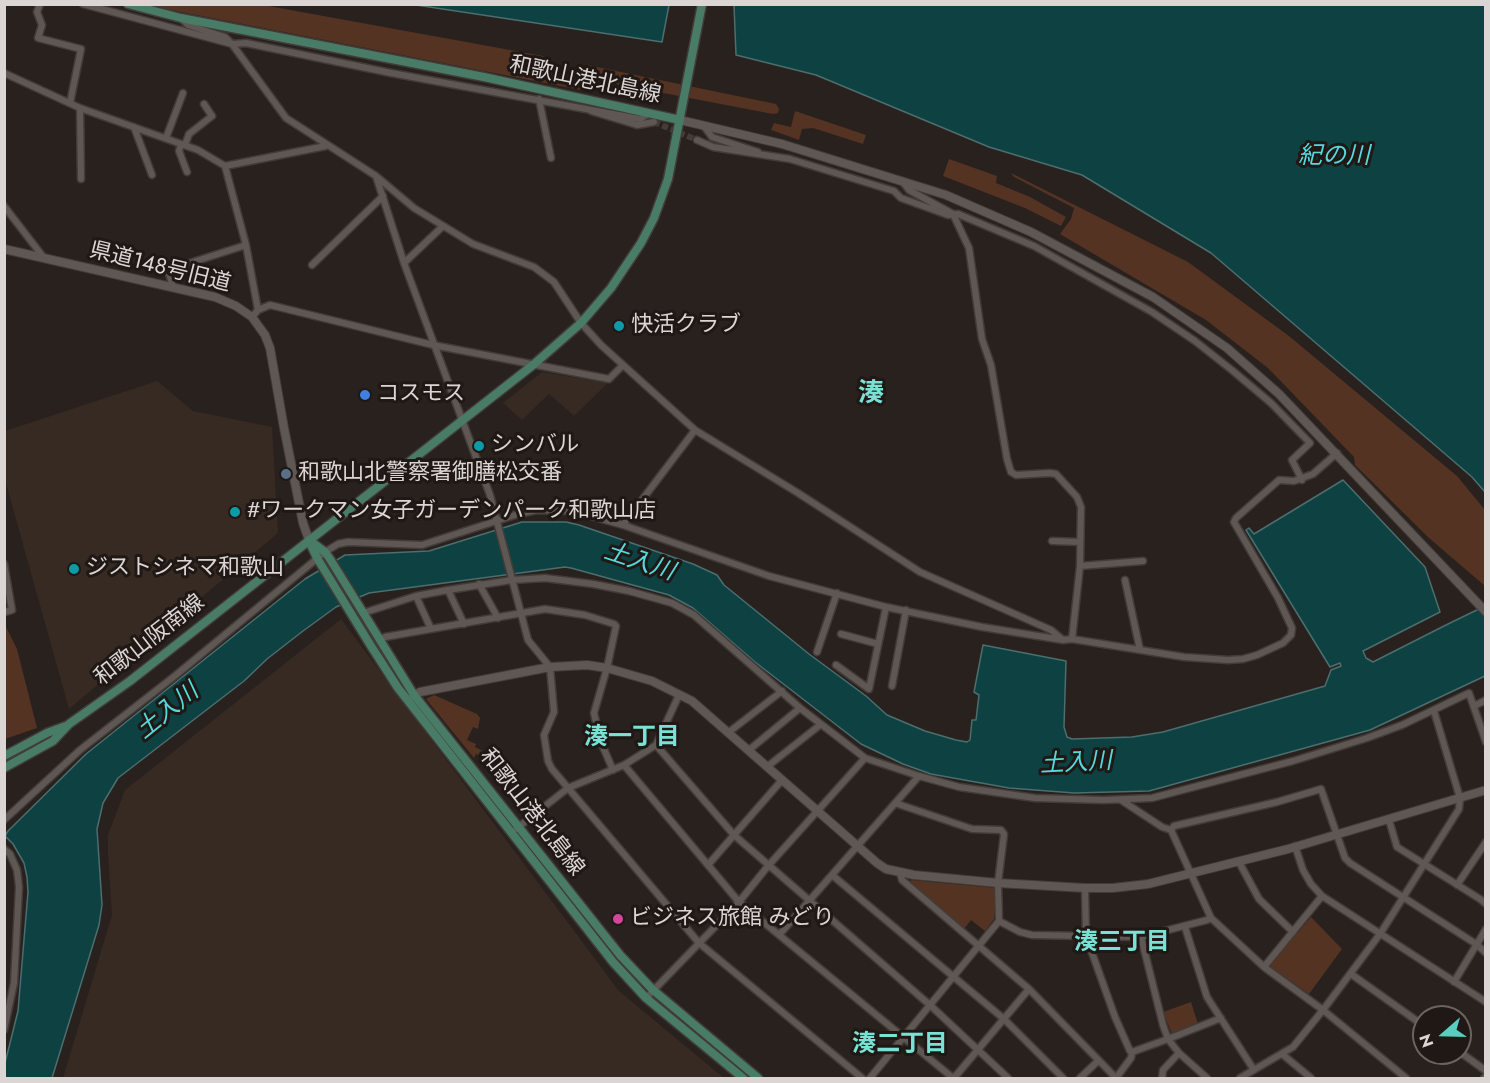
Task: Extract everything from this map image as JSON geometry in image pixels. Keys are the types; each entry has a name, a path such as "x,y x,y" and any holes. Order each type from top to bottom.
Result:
{"main road":[{"name":"和歌山港北島線","path":"128,4 181,18 484,77 680,120 668,179 654,218 617,280 581,322 533,364 309,540"},
{"path":"680,120 702,4"},
{"name":"和歌山港北島線","path":"309,540 328,556 411,698 511,833 613,962 646,998 743,1078"},
{"name":"和歌山港北島線","path":"309,540 319,561 376,655 519,827 620,955 652,990 758,1078"},
{"name":"和歌山阪南線","path":"4,768 53,741 69,724 130,681 309,540"},
{"name":"和歌山阪南線","path":"4,756 69,724"}],"street":[{"path":"40,4 37,12 42,25 38,38 81,49 70,103"},
{"path":"83,4 232,44 246,43 391,73 640,119 650,113"},
{"path":"181,18 188,25 225,38 232,44 286,118 326,146 376,176 414,208 443,226 473,244 534,267 554,282 581,322 601,345 695,430 920,572 1051,630 1063,640"},
{"path":"4,73 80,108 198,150 225,166 326,146"},
{"path":"166,138 183,93"},
{"path":"539,99 551,158"},
{"path":"187,172 179,151 189,134 212,116 204,104"},
{"path":"80,108 81,179"},
{"path":"587,109 602,116 637,125 654,122"},
{"path":"680,120 782,144 946,195 994,214 1153,297 1194,324 1253,370 1279,394 1485,612"},
{"path":"704,126 712,137 761,154 790,159 855,178 894,191 901,198 948,215 958,214 992,227 1034,246 1152,312 1195,341 1271,403 1310,443 1292,460 1302,480"},
{"path":"134,127 152,175"},
{"path":"698,140 712,147 761,154"},
{"path":"225,166 246,245 255,313 270,305 434,345 609,379 622,366"},
{"path":"376,176 498,523 528,640 550,667 554,712 544,735 548,761 552,769 699,943 862,1078"},
{"path":"900,180 909,190 953,214 969,248 982,339 992,365 1009,467 1016,475 1056,474 1077,497 1081,507 1080,566 1072,639"},
{"path":"312,265 383,196"},
{"path":"4,206 44,258"},
{"path":"405,263 443,226"},
{"path":"173,287 168,270 246,245"},
{"name":"県道148号旧道","path":"4,249 215,297 255,313 270,348 303,523 309,540"},
{"path":"623,525 695,430"},
{"path":"4,820 80,750 328,556 338,544 348,542 423,545 528,512 573,511 623,525 769,576 886,607 982,627 1063,640 1072,639 1184,657 1243,659 1283,643 1291,635 1292,628 1278,598 1234,522 1279,480 1302,480 1313,474 1337,453"},
{"path":"1052,541 1080,542"},
{"path":"1080,566 1143,561"},
{"path":"4,564 12,610 5,612"},
{"path":"363,613 416,596 512,577 546,578 629,591 672,603 694,615 800,708 866,758 959,787 1035,798 1152,798 1293,761 1367,738 1434,711 1469,693 1482,720 1485,742"},
{"path":"1125,580 1140,650"},
{"path":"479,584 498,618"},
{"path":"448,590 464,624"},
{"path":"818,652 837,594"},
{"path":"416,596 431,629"},
{"path":"836,665 869,689 886,607"},
{"path":"379,640 385,637 545,609 585,615 614,624 616,626 607,668 594,713 600,740 613,770"},
{"path":"892,686 906,610"},
{"path":"841,634 878,644"},
{"path":"411,698 420,692 550,667 588,665 652,681 692,701 877,864 886,869 914,875 998,883 1085,888 1131,887 1239,862 1485,790"},
{"path":"729,732 782,691"},
{"path":"511,833 568,788 624,765 656,745 679,695"},
{"path":"1474,706 1485,700"},
{"path":"749,750 800,708"},
{"path":"1240,1078 1293,1047 1380,934 1459,808 1460,798 1434,711"},
{"path":"768,766 820,724"},
{"path":"656,745 734,835 931,1006 1008,1078"},
{"path":"646,998 739,902 768,866 866,758"},
{"path":"624,765 739,902 953,1078 1029,988"},
{"path":"779,935 919,776"},
{"path":"708,865 782,780"},
{"path":"1171,830 1174,826 1277,802 1321,789 1345,858 1476,944 1485,953"},
{"path":"1120,799 1162,827 1171,830 1211,918 1264,967 1323,1010 1406,1078"},
{"path":"870,1078 999,921 998,883 1004,834 1001,830 972,829 895,803"},
{"path":"1389,819 1397,847 1485,904"},
{"path":"1457,885 1485,842"},
{"path":"1295,846 1303,870 1311,884 1322,896 1485,1002"},
{"path":"4,849 10,854 17,870 19,887 14,983 4,1030"},
{"path":"1239,862 1259,898 1293,932"},
{"path":"900,872 902,880 1029,988 1116,1078 1131,1058 1132,1052 1114,1017 1086,936 1085,888"},
{"path":"832,875 1004,1019 1063,1078"},
{"path":"1264,967 1322,896"},
{"path":"999,921 1020,932 1032,935 1141,937 1185,927 1211,918"},
{"path":"1185,927 1207,997 1254,1070"},
{"path":"1454,982 1485,929"},
{"path":"1141,937 1168,1039 1179,1053 1207,1078"},
{"path":"1351,974 1412,1017"},
{"path":"1132,1052 1221,1018"},
{"path":"1162,1078 1163,1070 1179,1053"},
{"path":"1282,1054 1311,1078"},
{"path":"1080,1078 1098,1061"},
{"path":"1472,1061 1485,1071"}],"shaded area":[{"path":"153,5 263,5 543,56 561,73 583,83 581,90"},
{"path":"587,65 776,104 779,109 778,113 773,114 585,78 582,69"},
{"path":"795,111 866,135 863,144 813,128 802,129 799,140 771,130 774,123 791,127"},
{"path":"949,159 997,176 996,183 1030,197 1066,217 1061,226 1025,208 943,176"},
{"path":"1011,173 1188,262 1289,336 1457,476 1485,510 1485,586 1429,538 1355,465 1354,457 1268,368 1206,320 1060,234 1071,219 1074,208 1014,177"},
{"path":"542,372 608,383 574,416 549,394 522,420 503,403"},
{"path":"157,381 193,411 272,427 278,533 69,709 5,480 5,431"},
{"path":"341,619 619,991 724,1078 63,1078 112,915 108,835 125,790"},
{"path":"5,625 17,649 37,728 5,739"},
{"path":"434,695 477,714 480,718 478,729 473,727 467,740 476,744 475,747 483,751 481,756 476,754 474,758 426,699"},
{"path":"911,880 997,888 994,919 985,931 971,920 964,929 910,884"},
{"path":"1311,917 1342,949 1309,994 1271,967 1271,964"},
{"path":"1191,1002 1198,1024 1172,1034 1163,1012"}],"water":[{"path":"416,5 669,5 662,42"},
{"name":"紀の川","path":"734,5 1485,5 1485,492 1472,477 1211,253 1082,175 989,147 816,75 736,55"},
{"name":"土入川","path":"1343,480 1425,567 1440,612 1363,651 1366,658 1373,662 1485,606 1485,676 1370,730 1149,791 1074,793 1009,788 931,774 903,764 861,744 755,662 693,608 669,595 571,568 369,593 336,607 118,778 103,803 97,829 102,905 99,925 52,1078 5,1078 5,1063 18,1011 28,892 24,863 13,844 5,836 8,831 86,754 305,579 345,555 429,551 522,522 566,522 579,525 693,564 717,575 724,585 887,715 925,731 956,740 967,742 970,740 972,720 976,720 979,695 974,692 983,645 1066,661 1064,727 1067,737 1072,739 1132,737 1163,732 1325,686 1331,670 1341,666 1340,663 1330,667 1246,530 1249,528 1254,534"}],"tunnel":[{"path":"654,122 697,140"}],"place":[{"name":"快活クラブ","path":"619,326"},
{"name":"コスモス","path":"365,395"},
{"name":"シンバル","path":"479,446"},
{"name":"和歌山北警察署御膳松交番","path":"286,474"},
{"name":"#ワークマン女子ガーデンパーク和歌山店","path":"235,512"},
{"name":"ジストシネマ和歌山","path":"74,569"},
{"name":"ビジネス旅館 みどり","path":"618,919"}],"district":[{"name":"湊","path":"871,395"},
{"name":"湊一丁目","path":"632,738"},
{"name":"湊三丁目","path":"1122,943"},
{"name":"湊二丁目","path":"900,1045"}]}
